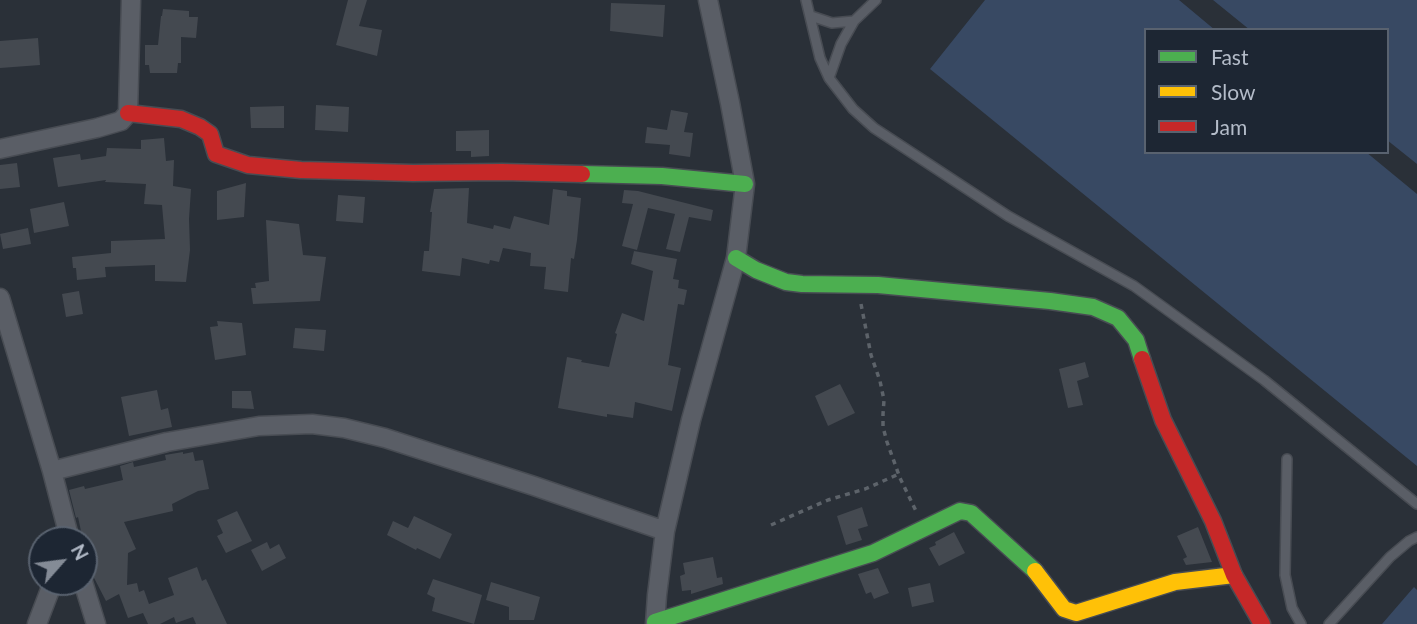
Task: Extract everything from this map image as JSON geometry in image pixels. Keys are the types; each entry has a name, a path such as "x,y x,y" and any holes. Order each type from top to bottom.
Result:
{"street":[{"path":"0,149 121,121 128,113 131,0"},
{"path":"708,0 745,184 736,258 691,420 664,531 655,623 873,553 960,511 971,513 1033,569 1064,609 1071,612 1076,613 1175,582 1234,575"},
{"path":"128,113 181,119 200,127 209,135 216,154 248,165 300,170 662,176 745,184"},
{"path":"736,258 756,270 786,282 957,292 1050,301 1094,307 1118,318 1136,340 1163,421 1213,521 1234,575 1262,624"},
{"path":"0,298 66,526"},
{"path":"51,471 167,442 259,426 312,424 385,438 664,531"},
{"path":"37,624 48,596"},
{"path":"87,596 96,624"}],"lane":[{"path":"806,0 820,58 829,78 853,109 874,128 1008,216 1134,286 1264,380 1417,505"},
{"path":"829,78 841,44 854,21 876,0"},
{"path":"811,16 832,23 854,21"},
{"path":"1287,459 1285,575 1292,608 1301,624"},
{"path":"1329,624 1390,556 1417,537"}],"path":[{"path":"858,285 871,355 884,400 883,427 887,442 924,529"},
{"path":"771,525 828,500 865,489 899,474"}],"water":[{"path":"985,0 1179,0 1213,28 1144,28 1144,154 1368,154 1417,194 1417,466 930,69"},
{"path":"1213,0 1417,0 1417,164 1389,142 1389,28 1248,28"},
{"path":"1414,587 1417,590 1417,624 1382,624"}],"building":[{"path":"348,0 367,0 359,26 382,30 377,56 336,45"},
{"path":"611,3 665,5 663,37 610,31"},
{"path":"163,9 189,11 189,17 198,17 196,38 181,37 181,63 178,63 177,73 150,73 149,65 145,65 145,45 158,45"},
{"path":"38,38 40,65 0,68 0,41"},
{"path":"316,105 349,107 348,132 315,130"},
{"path":"284,106 284,128 251,128 250,107"},
{"path":"671,110 688,113 684,132 693,133 690,157 669,154 670,145 645,143 647,127 667,130"},
{"path":"489,130 489,156 471,157 471,151 456,151 456,131"},
{"path":"164,138 166,161 174,160 173,186 191,189 190,250 186,282 155,281 155,265 105,267 106,277 77,280 72,257 111,253 111,241 165,239 162,205 144,204 146,184 105,182 106,180 58,187 53,158 80,154 81,160 106,156 107,148 141,149 141,140"},
{"path":"17,163 20,187 0,189 0,165"},
{"path":"246,183 244,217 217,220 217,191"},
{"path":"469,188 467,223 493,229 494,225 510,229 514,216 549,225 553,189 567,191 567,196 581,198 568,292 544,289 546,267 530,266 531,253 503,248 499,262 490,260 489,264 462,258 460,276 422,271 424,251 429,251 430,212 434,189"},
{"path":"624,190 713,210 711,221 689,217 680,252 666,249 675,214 648,208 637,250 622,246 633,204 622,203"},
{"path":"338,195 365,197 363,223 336,221"},
{"path":"64,202 69,226 34,233 30,209"},
{"path":"266,220 299,224 303,255 326,257 320,301 253,304 251,288 256,288 255,283 269,281"},
{"path":"28,228 31,244 3,249 0,234"},
{"path":"634,251 677,259 673,279 679,280 678,288 687,290 684,305 678,304 668,365 681,368 672,411 635,402 633,418 607,414 607,417 558,408 567,357 609,367 617,334 615,333 622,313 644,321 653,271 631,264"},
{"path":"79,291 83,314 66,317 62,294"},
{"path":"217,321 242,323 246,355 215,360 210,327 218,326"},
{"path":"295,328 326,330 324,351 293,348"},
{"path":"1085,362 1089,377 1077,381 1083,405 1068,408 1059,369"},
{"path":"840,384 855,413 828,426 815,396"},
{"path":"157,390 161,410 168,408 172,427 129,436 121,397"},
{"path":"232,391 251,391 254,409 232,408"},
{"path":"193,452 195,461 203,460 209,489 198,491 172,504 173,511 124,522 136,549 128,553 127,585 137,583 139,592 144,590 149,604 174,595 168,578 197,567 202,581 206,579 227,624 196,624 193,617 176,623 174,617 160,624 148,624 143,613 128,618 119,594 106,601 98,586 98,526 80,526 69,490 123,480 120,466 133,462 134,467 166,460 165,455"},
{"path":"862,507 868,526 858,529 862,540 846,545 837,516"},
{"path":"237,511 252,541 226,553 217,536 223,533 217,520"},
{"path":"414,516 452,534 440,559 387,535 393,521 408,528"},
{"path":"1198,527 1212,562 1186,565 1183,559 1187,557 1177,536"},
{"path":"954,532 965,553 939,566 929,548"},
{"path":"267,542 270,549 279,544 286,558 262,571 251,550"},
{"path":"713,557 717,578 722,577 723,584 691,594 691,590 682,591 680,576 685,574 683,563"},
{"path":"878,568 889,593 874,599 871,592 866,594 858,574"},
{"path":"433,579 482,595 474,624 432,611 435,598 427,594"},
{"path":"491,582 540,597 534,620 509,620 509,607 486,600"},
{"path":"930,583 934,602 912,607 908,588"}],"traffic: fast":[{"path":"582,174 662,176 745,184"},
{"path":"736,258 756,270 786,282 878,285 1093,307 1118,318 1136,340 1142,359"},
{"path":"655,622 873,553 960,511 971,513 1035,571"}],"traffic: slow":[{"path":"1035,571 1064,609 1076,613 1175,582 1234,575"}],"traffic: jam":[{"path":"128,113 181,119 200,127 210,134 216,154 248,165 301,170 582,174"},
{"path":"1142,359 1163,420 1213,521 1234,575 1262,624"}]}
